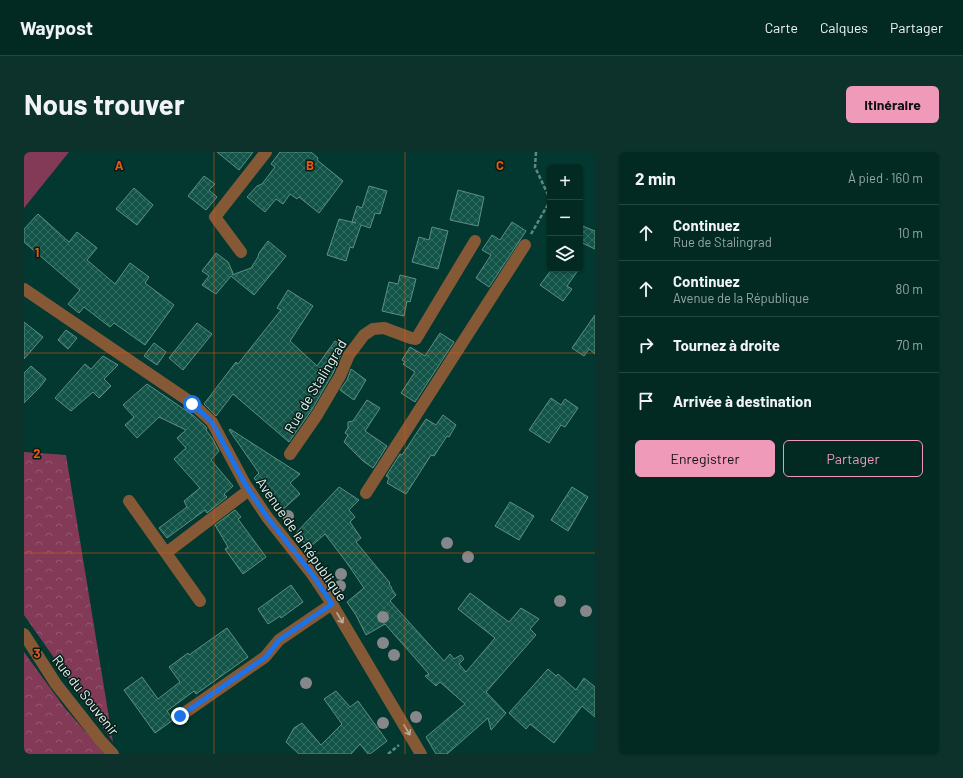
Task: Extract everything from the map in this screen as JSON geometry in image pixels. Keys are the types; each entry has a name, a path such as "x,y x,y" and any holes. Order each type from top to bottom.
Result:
{"street":[{"path":"241,252 215,217 266,152"},
{"name":"Rue de Stalingrad","path":"290,454 317,415 340,376 349,355 364,335 373,329 384,328 416,339 475,241"},
{"path":"366,493 525,245"},
{"name":"Avenue de la République","path":"24,290 192,404 212,422 249,490 267,517 312,574 332,604 420,754"},
{"path":"166,553 249,490"},
{"path":"129,502 200,601"},
{"path":"180,716 266,657 279,640 332,604"},
{"name":"Rue du Souvenir","path":"24,634 56,684 100,740 114,754"}],"path":[{"path":"536,152 535,167 547,193"},
{"path":"525,245 547,205"}],"green space":[{"path":"24,152 69,152 24,208"},
{"path":"24,452 66,455 113,742 24,615"},
{"path":"24,652 64,707 105,754 24,754"}],"building":[{"path":"217,152 253,152 239,170"},
{"path":"280,152 311,152 318,158 317,160 343,181 319,213 299,197 297,199 290,194 283,204 276,199 265,212 247,197 257,186 262,184 275,167 271,164"},
{"path":"204,176 215,184 209,190 217,197 206,210 188,196"},
{"path":"369,186 387,191 380,214 375,213 370,228 361,225 353,248 350,247 346,261 327,255 339,219 356,223 352,222 357,206 362,208"},
{"path":"134,188 153,205 137,225 116,209"},
{"path":"458,190 484,197 478,226 450,220"},
{"path":"38,214 69,242 77,232 97,248 87,260 115,284 130,263 149,277 145,283 174,305 145,345 114,323 110,327 84,307 79,313 68,304 80,290 24,242 24,229"},
{"path":"512,222 526,231 489,287 476,278 491,255 482,250 492,235 500,240"},
{"path":"583,226 595,231 595,249 583,243"},
{"path":"432,227 448,231 438,269 412,262 419,237 429,240"},
{"path":"268,241 286,256 254,295 231,276 216,294 202,285 209,276 202,271 216,253 228,262 233,273 232,275 251,268 259,253"},
{"path":"550,272 577,272 567,286 572,289 563,301 540,285"},
{"path":"400,275 416,279 410,302 407,301 404,316 382,311 389,282 398,284"},
{"path":"288,290 313,306 290,341 317,366 335,341 345,347 333,373 311,411 289,442 233,394 216,416 204,404 236,362 238,364 281,310 277,308"},
{"path":"595,315 595,354 589,349 584,356 572,348"},
{"path":"24,322 43,337 24,359"},
{"path":"197,323 212,334 183,370 169,358"},
{"path":"66,330 77,338 68,349 58,340"},
{"path":"440,333 454,342 415,402 401,393 415,372 403,364 405,362 402,360 410,347 425,356"},
{"path":"154,343 166,352 157,365 144,356"},
{"path":"103,356 118,365 104,379 111,386 99,398 93,392 71,411 55,398 85,364 91,369"},
{"path":"31,366 46,379 24,403 24,373"},
{"path":"351,369 366,380 354,400 340,390 347,380"},
{"path":"147,384 194,416 207,428 206,430 219,451 211,460 233,486 224,494 227,497 207,513 205,510 167,538 159,528 187,507 184,501 200,488 174,459 186,448 177,438 186,430 159,417 137,438 125,425 134,417 123,405"},
{"path":"551,398 561,405 565,399 578,408 565,427 561,425 549,443 529,430"},
{"path":"367,400 380,408 365,431 387,446 373,468 363,461 344,442 348,435 345,433 348,428 348,422 353,421"},
{"path":"443,415 456,425 449,437 447,436 434,456 431,455 406,494 387,483 389,478 386,476 426,419 436,425"},
{"path":"230,429 300,474 290,483 300,494 280,512 254,478 259,473 229,430"},
{"path":"339,487 359,500 349,510 355,517 350,522 361,538 356,542 390,583 391,588 396,595 390,601 444,661 450,654 454,659 461,655 464,659 459,664 466,672 495,638 458,609 470,593 509,622 521,608 539,619 530,629 536,635 486,692 506,713 491,730 488,718 447,754 436,754 426,737 465,704 440,682 436,686 425,676 429,674 385,624 366,635 356,615 347,602 364,588 347,563 325,534 309,548 296,533"},
{"path":"572,487 588,497 568,531 551,520"},
{"path":"510,502 534,516 519,540 495,526"},
{"path":"235,510 241,517 238,519 266,557 243,574 225,549 228,547 215,525"},
{"path":"291,585 303,602 281,618 280,616 268,624 258,609"},
{"path":"227,628 248,657 196,694 194,691 167,711 173,720 155,733 124,690 142,677 158,699 180,682 169,667 188,653 189,655"},
{"path":"548,669 556,676 558,674 576,690 584,678 595,687 595,717 582,706 554,743 530,724 526,729 509,713"},
{"path":"336,691 350,707 358,701 387,741 370,754 368,754 360,744 351,754 299,754 286,742 294,728 302,723 321,745 342,724 324,699"}],"route":[{"path":"180,716 266,657 279,640 332,604 312,574 267,517 245,484 212,422 192,404"}]}
